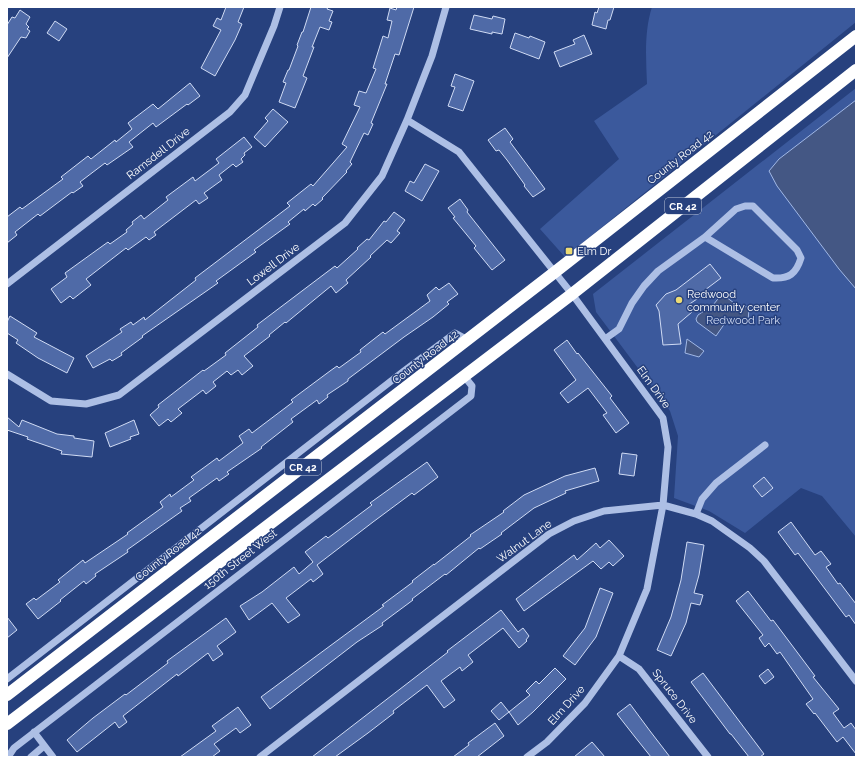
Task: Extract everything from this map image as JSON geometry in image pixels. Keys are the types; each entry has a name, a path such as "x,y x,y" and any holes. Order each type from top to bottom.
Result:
{"highway":[{"name":"County Road 42","path":"7,695 468,340 856,36"},
{"name":"CR 42","path":"7,724 572,294 856,70"}],"street":[{"name":"Ramsdell Drive","path":"7,284 230,112 245,95 274,26 280,7"},
{"name":"Lowell Drive","path":"7,374 51,401 86,404 119,395 345,223 382,176 407,120 432,56 446,7"},
{"name":"Elm Drive","path":"407,120 459,152 572,294 663,418 668,447 664,505 647,589 619,656 585,703 546,742 527,757"},
{"path":"605,339 619,329 632,303 644,286 658,271 705,237 736,208 753,206 797,250 801,258 798,267 790,276 780,279 773,278 705,237"},
{"path":"7,679 455,333 468,340"},
{"name":"150th Street West","path":"8,757 14,748 34,732 470,396 472,386 464,376"},
{"path":"696,514 702,499 716,483 765,445"},
{"name":"Walnut Lane","path":"260,757 549,534 574,521 604,511 664,505 696,514 712,521 732,534 764,561 856,681"},
{"name":"Spruce Drive","path":"619,656 639,669 708,757"},
{"path":"34,732 53,757"},
{"path":"31,757 44,746"}],"green space":[{"path":"652,7 856,7 856,22 565,257 540,229 619,159 594,121 647,84 647,35 649,16"},
{"name":"Redwood Park","path":"856,88 856,537 822,496 801,488 745,533 709,511 674,498 678,436 670,411 596,312 593,294"}],"shaded area":[{"path":"856,100 856,289 839,269 777,186 769,171 779,159"},
{"path":"722,294 738,306 749,307 748,323 725,323 716,336 697,322 696,319 698,315 713,305"},
{"path":"687,339 704,351 699,357 685,353"}],"building":[{"path":"226,7 244,7 238,22 242,24 215,76 201,68 221,30 213,26 217,18 221,20"},
{"path":"311,7 328,7 327,9 333,11 329,21 332,22 329,30 320,27 303,76 307,78 295,108 279,102 286,83 283,82 298,46 297,45"},
{"path":"397,7 414,7 399,55 395,54 385,84 387,84 371,123 373,124 368,135 364,133 350,162 352,164 346,171 347,172 315,206 313,204 305,211 304,209 288,222 290,224 254,250 256,252 216,281 218,283 142,336 143,337 121,353 122,355 112,361 110,359 93,368 86,356 122,332 120,329 131,322 133,325 144,317 145,320 196,280 195,278 290,206 287,203 311,184 313,186 347,147 342,144 360,107 354,105 359,91 366,93 376,69 373,68 383,36 388,38 392,21 387,20 390,8 396,10"},
{"path":"599,7 614,7 606,29 592,25 595,12 597,13"},
{"path":"20,10 30,17 26,24 29,27 27,29 30,31 26,38 21,37 7,58 7,25 12,17 15,18"},
{"path":"474,15 492,19 493,16 505,19 502,34 492,32 492,34 470,29"},
{"path":"55,21 67,29 59,41 47,33"},
{"path":"515,33 529,38 530,36 545,42 539,59 510,48"},
{"path":"584,35 592,54 560,67 554,52 575,44 573,40"},
{"path":"455,74 474,81 463,111 448,106 455,87 451,86"},
{"path":"190,83 200,96 156,127 153,123 129,142 133,147 107,165 105,163 80,182 83,186 73,193 72,192 40,216 38,214 15,232 17,235 7,243 7,217 20,207 22,209 63,179 61,177 88,156 91,159 115,140 116,142 132,129 128,123 153,104 158,109"},
{"path":"273,109 288,122 265,147 254,137 268,121 265,118"},
{"path":"505,128 513,139 510,142 545,189 533,197 507,160 499,150 496,151 488,140"},
{"path":"244,137 252,147 244,153 245,155 241,159 243,162 236,167 233,164 219,175 222,180 204,193 208,198 199,204 196,200 154,232 156,235 149,240 146,237 128,250 126,248 86,279 91,285 73,299 70,296 61,303 51,289 67,277 65,273 108,242 110,244 127,232 126,230 133,224 132,222 141,215 144,219 168,200 166,197 193,177 195,181 219,163 216,159"},
{"path":"425,164 439,171 422,201 405,191 410,181 414,183"},
{"path":"460,199 468,210 467,212 505,260 492,270 474,248 476,246 453,218 455,217 448,208"},
{"path":"394,212 405,220 397,231 400,233 391,243 387,240 370,256 371,257 346,280 348,283 336,293 331,286 244,356 253,366 242,375 238,370 231,375 227,371 213,382 216,386 206,394 203,390 178,409 182,413 171,422 168,419 159,426 150,415 159,407 158,405 203,370 204,371 226,355 225,353 258,327 257,325 335,266 337,268 367,239 369,240 384,221 386,222"},
{"name":"Redwood community center","path":"710,264 721,278 705,290 706,293 688,305 692,312 678,324 681,344 663,345 659,311 656,305 666,294 676,290"},
{"path":"449,283 458,294 447,302 449,304 348,379 348,381 327,395 328,397 319,404 317,400 291,419 293,422 261,447 262,448 227,472 229,474 219,481 217,478 189,498 191,501 180,508 182,511 127,550 128,552 95,574 96,576 86,584 84,581 38,619 26,604 34,598 36,600 60,582 58,580 83,560 85,563 128,534 127,533 163,507 160,502 170,494 171,497 194,480 191,477 217,458 219,461 243,443 239,436 249,429 252,433 293,402 291,400 330,371 337,366 339,368 361,352 360,350 383,332 385,334 430,301 427,295 436,287 439,290"},
{"path":"10,316 37,333 34,337 74,358 67,373 38,358 16,343 18,340 7,333 7,322"},
{"path":"567,340 612,396 610,398 629,423 616,433 603,415 607,413 588,388 568,403 560,393 576,380 554,350"},
{"path":"7,417 19,427 22,420 57,434 94,441 92,457 61,454 62,451 27,439 28,437 7,430"},
{"path":"134,420 139,434 130,437 131,439 110,447 105,433"},
{"path":"622,453 637,455 634,476 619,474"},
{"path":"427,462 438,477 414,495 412,493 317,565 323,574 313,582 311,579 286,598 300,615 288,623 272,603 249,620 240,606 262,592 294,567 299,574 313,562 305,552 326,536 328,538 372,505 370,503"},
{"path":"595,468 599,481 565,491 566,493 534,508 501,533 502,534 480,549 479,548 446,575 445,574 412,599 413,600 382,623 383,625 357,642 270,709 261,697 384,606 382,605 471,536 470,535 504,512 503,511 524,495 565,476"},
{"path":"764,477 773,488 762,497 753,486"},
{"path":"791,522 815,555 821,551 831,564 826,567 838,584 840,583 856,604 856,625 849,615 846,617 798,553 795,555 778,532"},
{"path":"609,540 624,556 613,566 609,562 601,569 593,561 524,611 516,599 574,555 577,560 596,543 600,548"},
{"path":"687,542 704,545 699,575 694,593 703,595 700,605 691,603 686,623 671,656 657,650 671,617 681,580"},
{"path":"600,588 613,593 596,637 575,665 563,656 585,628"},
{"path":"748,591 771,621 773,620 815,676 813,677 839,709 833,713 844,728 851,723 856,730 856,754 843,737 837,742 815,713 814,714 806,704 813,699 780,652 777,654 769,643 765,647 759,638 763,635 736,601"},
{"path":"501,610 518,632 523,628 529,636 526,640 527,641 519,648 503,628 468,655 473,662 462,671 460,667 441,681 455,700 444,708 427,685 393,711 394,713 335,757 312,757 448,652 447,651"},
{"path":"7,617 17,630 7,638"},
{"path":"226,618 236,632 217,646 223,654 213,661 208,653 178,676 177,674 123,716 127,722 119,728 115,722 77,752 67,740 93,718 168,663 167,661"},
{"path":"555,668 566,679 518,725 509,712 530,695 526,691 536,681 539,684"},
{"path":"768,669 774,677 765,684 759,676"},
{"path":"703,673 764,754 760,757 749,757 691,682"},
{"path":"501,702 509,712 499,720 491,711"},
{"path":"630,704 670,757 651,757 617,714"},
{"path":"238,707 251,725 240,733 236,728 214,744 220,751 212,757 180,757 216,731 212,726"},
{"path":"495,723 504,736 477,757 453,757 469,745 468,743"},
{"path":"592,742 605,757 574,757"}],"place":[{"name":"Elm Dr","path":"569,251"},
{"name":"Redwood community center","path":"679,300"}]}
